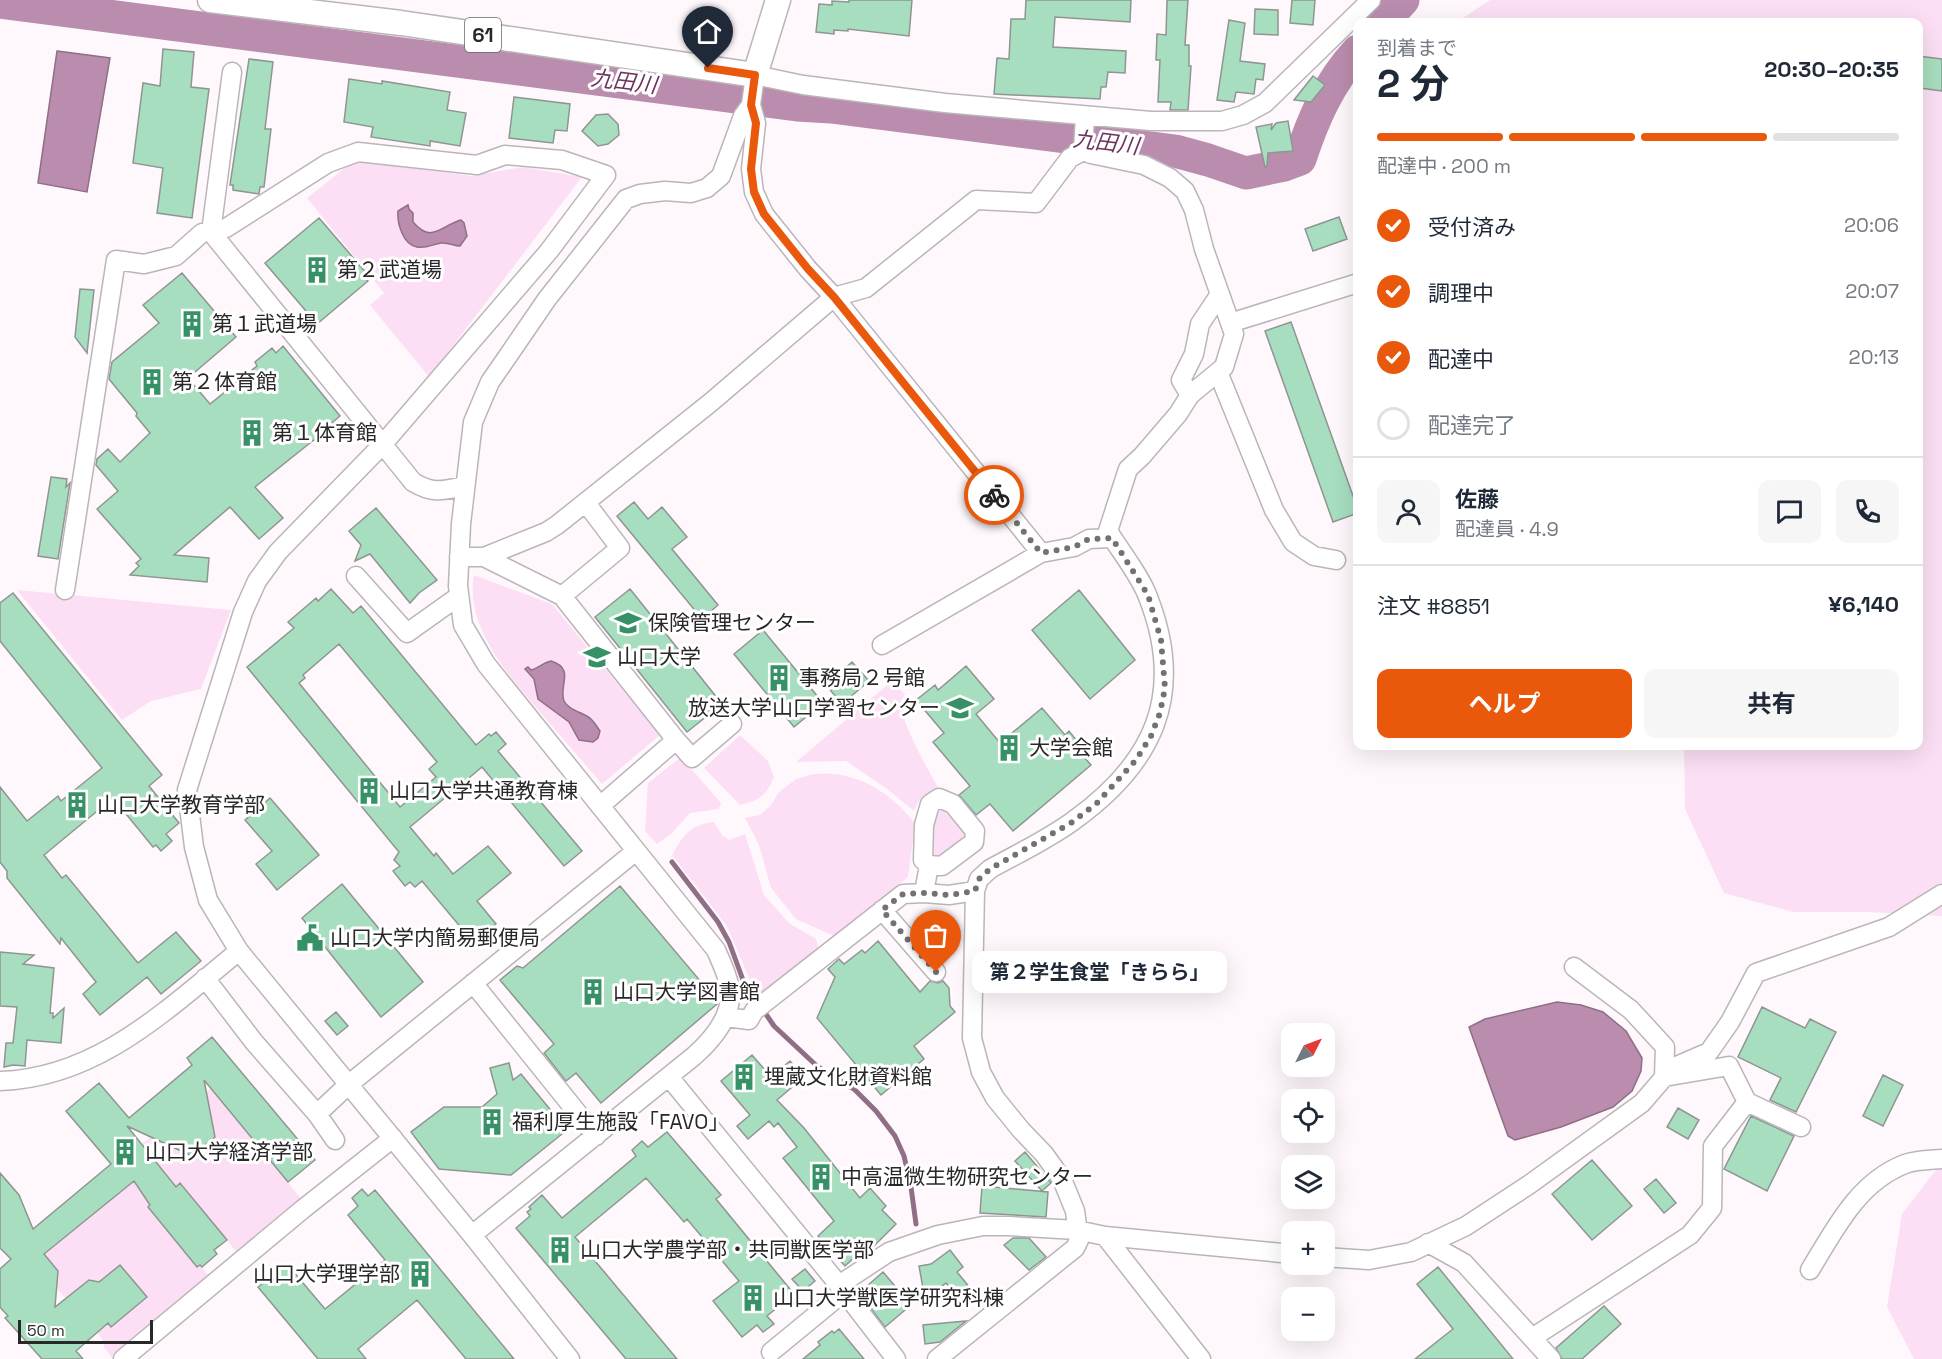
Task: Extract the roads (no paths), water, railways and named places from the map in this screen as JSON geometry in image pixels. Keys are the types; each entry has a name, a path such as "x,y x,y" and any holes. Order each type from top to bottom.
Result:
{"main road":[{"name":"61","path":"210,0 401,23 755,75"},
{"path":"755,75 778,0"}],"street":[{"path":"1041,553 764,214 754,192 751,169 756,123 751,105 755,75 803,85 945,103 1151,121 1222,121 1243,115 1265,103 1371,0"},
{"path":"232,72 211,232 413,482 425,489 439,492 464,486"},
{"path":"472,1235 669,1077 709,1042 726,1017 730,991 716,950 486,664 463,625 458,586 464,486 473,422 490,382 547,299 626,199 640,194 665,191 691,193 707,188 721,176 743,116 751,105"},
{"path":"1083,151 1085,116"},
{"path":"459,557 484,557 546,532 710,403 834,297 866,288 976,200 1036,203 1070,158 1083,151 1144,165 1170,178 1185,191 1194,210 1204,249 1234,334 1224,367 1190,395 1178,414 1128,469 1108,531 1148,595 1161,640 1165,688 1160,713 1151,736 1136,760 1097,803 1071,823 990,869 979,879 975,891 972,1038 981,1072 995,1098 1044,1154 1062,1179 1075,1211 1078,1240 1075,1248 938,1359"},
{"path":"65,590 116,260 144,264 176,256 202,233 226,228 328,163 358,152 477,165 505,155 562,160 606,175 549,251 383,444 278,552 260,575 243,612 187,790 194,847 208,900 239,951 472,1235 570,1359"},
{"path":"1230,323 1352,288"},
{"path":"1190,395 1181,380 1194,354 1200,324 1220,294"},
{"path":"1218,372 1274,510 1293,542 1314,556 1336,560"},
{"path":"562,596 620,548 586,502"},
{"path":"882,645 1041,553 1074,547 1089,539 1112,538"},
{"path":"484,557 562,596 692,758 732,724"},
{"path":"356,576 407,633 459,596"},
{"path":"600,806 676,740"},
{"path":"316,1114 348,1085 636,851"},
{"path":"924,893 929,865"},
{"path":"726,1017 749,1020 761,1006 903,894 949,895 975,891"},
{"path":"1335,1258 1369,1260 1411,1252 1466,1226 1530,1184 1642,1103 1672,1068 1709,1052 1730,1022 1756,973 1889,927 1942,894"},
{"path":"882,910 936,972"},
{"path":"0,1082 26,1080 80,1065 140,1031 239,951"},
{"path":"1574,967 1631,1010 1665,1047 1664,1077"},
{"path":"205,978 335,1140"},
{"path":"473,984 596,1136"},
{"path":"1664,1077 1729,1066 1747,1102 1801,1127"},
{"path":"669,1077 842,1288 896,1359"},
{"path":"1532,1338 1690,1235 1712,1208 1713,1146 1747,1102"},
{"path":"123,1359 215,1284 268,1237 393,1138"},
{"path":"1810,1270 1855,1200 1876,1179 1906,1163 1942,1159"},
{"path":"771,1352 842,1288 889,1252 938,1235 983,1226 1077,1230 1105,1236 1281,1253"},
{"path":"1105,1236 1201,1359"},
{"path":"1428,1243 1464,1263 1551,1359"}],"waterway":[{"name":"九田川","path":"1387,18 1403,0"},
{"name":"九田川","path":"0,2 797,105 831,107 1175,151 1246,173 1300,159 1310,130 1330,88 1353,57"},
{"path":"672,862 718,922 729,942 743,980 774,1026 818,1067 854,1089 876,1111 895,1136 904,1156 916,1224"}],"place":[{"name":"第２武道場","path":"317,270"},
{"name":"第１武道場","path":"192,324"},
{"name":"第２体育館","path":"152,382"},
{"name":"第１体育館","path":"252,433"},
{"name":"保険管理センター","path":"628,623"},
{"name":"山口大学","path":"597,657"},
{"name":"事務局２号館","path":"779,678"},
{"name":"放送大学山口学習センター","path":"960,708"},
{"name":"大学会館","path":"1009,748"},
{"name":"山口大学共通教育棟","path":"369,791"},
{"name":"山口大学教育学部","path":"77,805"},
{"name":"山口大学内簡易郵便局","path":"310,938"},
{"name":"第２学生食堂「きらら」","path":"936,972"},
{"name":"山口大学図書館","path":"593,992"},
{"name":"埋蔵文化財資料館","path":"744,1077"},
{"name":"福利厚生施設「FAVO」","path":"492,1122"},
{"name":"山口大学経済学部","path":"125,1152"},
{"name":"中高温微生物研究センター","path":"821,1177"},
{"name":"山口大学農学部・共同獣医学部","path":"560,1250"},
{"name":"山口大学理学部","path":"420,1274"},
{"name":"山口大学獣医学研究科棟","path":"753,1298"}]}
